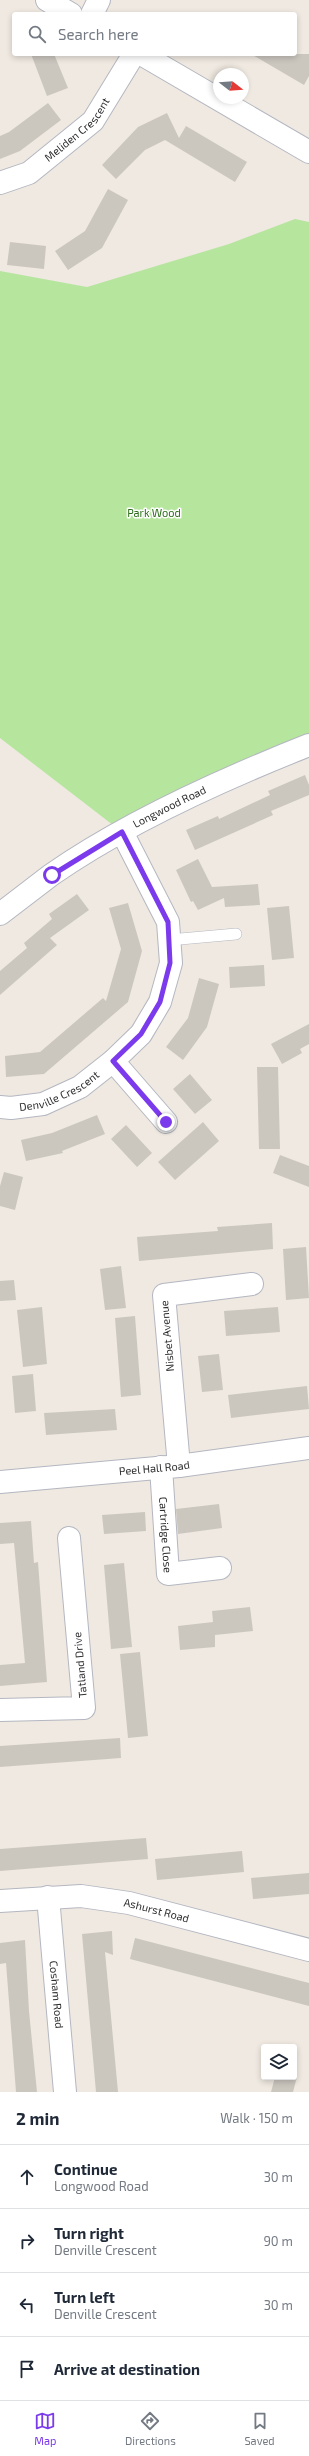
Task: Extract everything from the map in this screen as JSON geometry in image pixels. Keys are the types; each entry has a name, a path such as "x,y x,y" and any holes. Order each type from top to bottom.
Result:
{"street":[{"path":"47,0 68,12"},
{"path":"93,12 99,0"},
{"name":"Meliden Crescent","path":"0,183 29,173 93,121 133,56"},
{"path":"144,56 309,152"},
{"name":"Longwood Road","path":"0,914 52,875 122,832 265,762 309,744"},
{"name":"Denville Crescent","path":"0,1107 25,1107 61,1097 80,1087 113,1061 141,1034 160,1002 170,963 168,922 122,832"},
{"path":"113,1061 166,1122"},
{"name":"Nisbet Avenue","path":"170,1467 164,1295 252,1284"},
{"name":"Peel Hall Road","path":"0,1482 170,1467 309,1448"},
{"name":"Cartridge Close","path":"170,1467 168,1574 220,1568"},
{"name":"Tatland Drive","path":"0,1710 84,1708 69,1538"},
{"name":"Ashurst Road","path":"0,1901 81,1896 130,1903 309,1950"},
{"name":"Cosham Road","path":"48,1897 65,2092"}],"lane":[{"path":"169,940 236,934"}],"green space":[{"name":"Park Wood","path":"295,219 309,222 309,745 122,832 0,738 0,271 87,287 229,244"}],"building":[{"path":"297,54 309,54 309,76 304,85 254,56 297,56"},
{"path":"32,56 55,56 68,88 47,96"},
{"path":"48,103 61,120 20,151 0,159 0,136 9,132"},
{"path":"167,113 179,138 186,126 247,162 235,182 165,140 145,150 116,179 102,165 138,127"},
{"path":"108,189 128,200 102,248 68,270 55,251 85,231"},
{"path":"10,242 46,246 44,269 7,265"},
{"path":"305,775 309,785 309,795 271,811 273,815 195,850 186,830 218,816 219,819 270,795 268,791"},
{"path":"198,859 212,887 258,884 260,905 225,907 224,898 198,910 193,901 191,902 176,870"},
{"path":"77,894 89,910 50,938 57,945 0,995 0,971 27,948 24,943 52,919 49,914"},
{"path":"128,903 142,951 128,1002 44,1074 6,1077 5,1056 40,1052 103,998 106,1001 121,949 109,908"},
{"path":"289,906 294,958 272,960 267,908"},
{"path":"264,965 265,986 230,988 229,967"},
{"path":"199,978 219,984 207,1027 183,1060 166,1047 188,1018"},
{"path":"309,1024 309,1044 300,1049 302,1053 282,1064 271,1044"},
{"path":"257,1067 278,1067 280,1149 259,1149"},
{"path":"190,1074 212,1100 195,1114 173,1089"},
{"path":"97,1115 105,1134 62,1151 63,1153 26,1161 21,1140 52,1133"},
{"path":"203,1122 219,1141 175,1180 158,1162"},
{"path":"126,1125 152,1153 137,1167 111,1139"},
{"path":"280,1155 309,1166 309,1187 273,1173"},
{"path":"4,1172 23,1177 15,1210 0,1206 0,1186"},
{"path":"272,1223 273,1249 139,1261 137,1237 218,1231 217,1227"},
{"path":"306,1247 309,1298 286,1300 283,1249"},
{"path":"121,1266 126,1308 105,1310 100,1269"},
{"path":"14,1280 16,1300 0,1301 0,1281"},
{"path":"42,1307 47,1364 23,1367 17,1310"},
{"path":"278,1307 280,1332 226,1336 224,1311"},
{"path":"135,1316 141,1395 121,1397 115,1318"},
{"path":"219,1354 223,1390 202,1392 198,1356"},
{"path":"33,1374 36,1411 15,1413 12,1376"},
{"path":"307,1386 309,1409 231,1418 228,1395"},
{"path":"115,1409 117,1430 46,1435 44,1413"},
{"path":"219,1504 222,1528 178,1534 176,1509"},
{"path":"145,1512 146,1531 104,1534 102,1515"},
{"path":"31,1521 34,1563 38,1562 47,1682 0,1686 0,1665 25,1663 14,1543 0,1544 0,1523"},
{"path":"124,1563 132,1647 111,1649 104,1565"},
{"path":"250,1607 253,1631 215,1635 215,1647 180,1650 178,1626 213,1622 212,1611"},
{"path":"140,1652 148,1736 128,1738 120,1654"},
{"path":"120,1738 121,1758 0,1767 0,1746"},
{"path":"146,1838 148,1859 0,1871 0,1849"},
{"path":"242,1851 244,1872 157,1880 155,1859"},
{"path":"309,1873 309,1894 253,1899 251,1878"},
{"path":"112,1931 113,1955 105,1952 118,2092 96,2092 82,1934"},
{"path":"135,1938 309,1983 309,2006 130,1959"},
{"path":"25,1940 29,2011 37,2092 16,2092 6,1963 0,1964 0,1943"},
{"path":"274,2080 296,2080 293,2092 271,2092"}],"route":[{"path":"52,875 122,832 168,922 170,963 160,1002 141,1034 113,1061 166,1122"}]}
